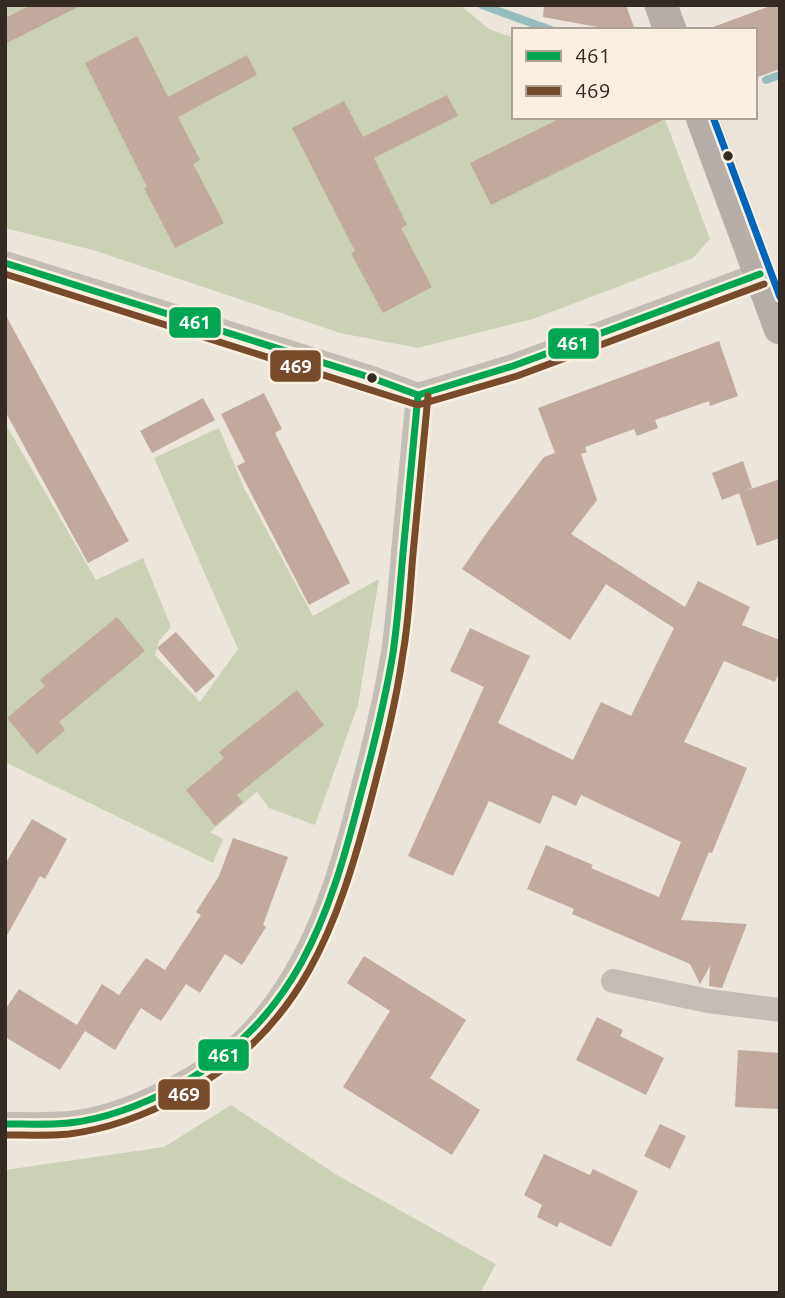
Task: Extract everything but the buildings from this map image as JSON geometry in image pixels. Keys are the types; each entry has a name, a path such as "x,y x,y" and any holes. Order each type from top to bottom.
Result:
{"main road":[{"path":"661,5 669,28"},
{"path":"703,119 780,328"}],"street":[{"path":"5,263 418,395 520,363 760,274"},
{"path":"5,1124 71,1123 140,1104 211,1067 255,1029 279,998 307,951 333,892 347,850 384,703 393,649 418,395"},
{"path":"613,981 708,1001 780,1010"}],"green space":[{"path":"5,5 460,5 489,29 512,37 512,119 665,119 710,239 693,258 533,319 418,348 340,333 93,250 5,228"},
{"path":"5,423 96,580 143,558 171,627 159,641 155,655 200,702 238,649 154,458 219,428 244,488 313,616 379,579 358,705 315,825 269,808 257,792 210,832 223,839 213,863 5,762"},
{"path":"231,1105 337,1175 496,1264 480,1293 5,1293 5,1170 164,1147"}],"waterway":[{"path":"482,5 545,28"},
{"path":"766,80 780,75"}],"transit line":[{"path":"714,119 780,297"},
{"name":"461","path":"5,263 372,378 418,395 513,366 760,274"},
{"name":"469","path":"5,274 418,405 517,376 764,284"},
{"name":"461","path":"5,1124 61,1124 97,1118 139,1105 178,1086 218,1060 251,1031 279,998 301,963 320,925 335,884 365,779 386,689 396,628 418,395"},
{"name":"469","path":"5,1135 61,1135 84,1132 142,1114 183,1095 224,1069 258,1039 286,1006 309,971 344,892 393,710 407,628 428,396"}]}
